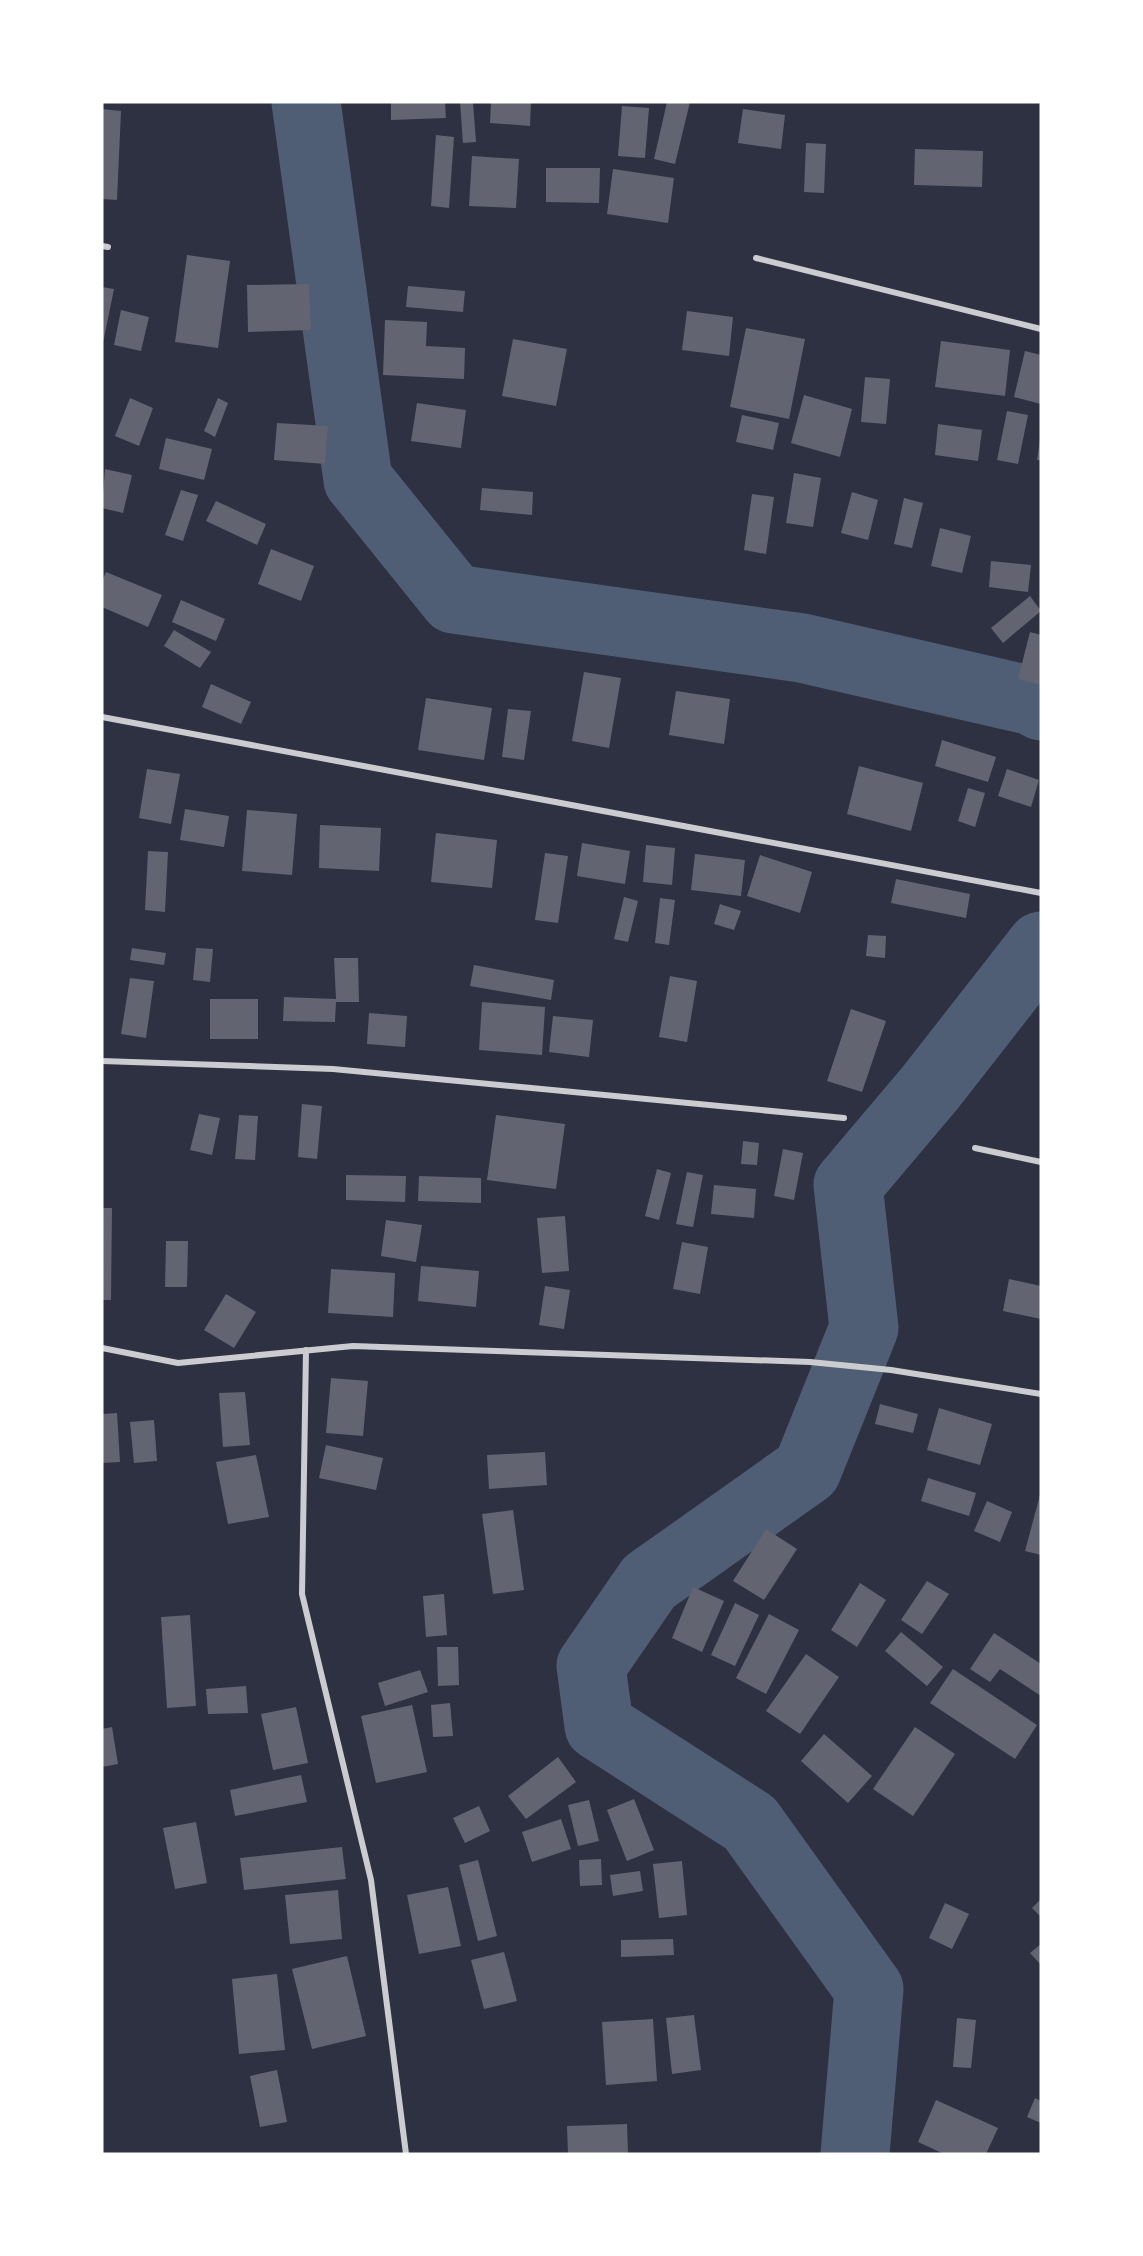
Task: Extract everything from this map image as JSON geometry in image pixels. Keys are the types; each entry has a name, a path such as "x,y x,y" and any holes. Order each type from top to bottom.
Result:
{"street":[{"path":"756,258 1041,329"},
{"path":"102,717 1041,893"},
{"path":"102,1061 345,1070 844,1118"},
{"path":"975,1148 1041,1162"},
{"path":"102,1348 178,1363 353,1346 810,1362 891,1370 1041,1394"},
{"path":"306,1350 302,1594 371,1880 406,2154"}],"building":[{"path":"391,102 445,102 446,118 391,120"},
{"path":"460,102 473,102 476,142 463,143"},
{"path":"491,102 531,102 530,126 490,123"},
{"path":"667,102 690,102 675,164 654,159"},
{"path":"622,106 649,108 645,158 618,156"},
{"path":"102,109 121,111 117,200 102,199"},
{"path":"743,109 785,115 781,149 738,143"},
{"path":"436,135 454,137 449,208 431,206"},
{"path":"806,143 826,144 824,193 804,192"},
{"path":"915,149 983,151 982,187 914,185"},
{"path":"472,156 519,159 516,208 469,206"},
{"path":"546,168 600,168 599,203 546,202"},
{"path":"613,169 674,178 668,223 607,214"},
{"path":"187,255 230,261 218,348 175,342"},
{"path":"309,284 311,330 248,332 247,285"},
{"path":"408,286 465,291 463,312 406,307"},
{"path":"102,287 114,289 103,343 102,343"},
{"path":"121,310 149,317 141,351 114,345"},
{"path":"687,311 733,317 729,356 682,350"},
{"path":"385,320 427,322 426,346 465,348 464,379 383,375"},
{"path":"746,328 805,339 789,419 730,407"},
{"path":"513,339 567,349 556,406 502,396"},
{"path":"941,341 1010,350 1005,396 935,387"},
{"path":"1025,351 1041,355 1041,404 1014,397"},
{"path":"865,377 890,379 886,424 861,422"},
{"path":"804,395 852,409 840,457 791,443"},
{"path":"130,398 153,408 139,446 115,436"},
{"path":"218,398 228,403 215,437 204,431"},
{"path":"417,403 466,410 461,448 411,441"},
{"path":"1007,411 1028,415 1018,464 997,460"},
{"path":"742,415 779,423 773,450 736,442"},
{"path":"277,423 328,426 325,464 274,460"},
{"path":"938,424 982,430 978,461 935,455"},
{"path":"166,438 212,449 204,480 159,469"},
{"path":"1040,440 1041,460 1037,460"},
{"path":"105,469 132,475 123,513 102,508"},
{"path":"794,473 821,478 813,527 786,523"},
{"path":"482,488 533,492 532,515 480,510"},
{"path":"181,490 198,495 183,541 165,535"},
{"path":"852,492 878,500 868,540 841,533"},
{"path":"752,494 774,497 766,554 744,550"},
{"path":"904,498 923,503 912,548 894,544"},
{"path":"216,501 266,524 257,545 206,521"},
{"path":"940,528 971,536 962,573 931,566"},
{"path":"271,549 314,566 301,601 258,584"},
{"path":"991,561 1031,565 1028,592 989,587"},
{"path":"106,572 162,595 148,627 102,607 102,581"},
{"path":"1030,596 1041,611 1003,643 991,628"},
{"path":"181,600 225,619 216,641 172,622"},
{"path":"174,630 211,652 200,668 164,646"},
{"path":"1030,632 1041,635 1041,685 1018,679"},
{"path":"584,672 621,678 609,748 572,741"},
{"path":"211,684 251,702 241,724 202,707"},
{"path":"676,691 730,699 724,744 669,735"},
{"path":"426,698 492,708 484,760 418,750"},
{"path":"508,709 531,711 524,760 502,757"},
{"path":"942,740 996,757 988,782 935,766"},
{"path":"859,766 923,783 911,831 847,814"},
{"path":"147,769 180,774 171,824 139,818"},
{"path":"1007,769 1039,780 1031,807 998,796"},
{"path":"968,788 985,793 975,827 958,821"},
{"path":"185,809 229,816 224,847 180,840"},
{"path":"247,810 297,814 292,875 242,871"},
{"path":"320,825 381,828 379,871 319,868"},
{"path":"436,833 497,840 492,888 431,882"},
{"path":"582,843 630,851 625,884 577,876"},
{"path":"646,845 675,848 672,885 643,882"},
{"path":"148,851 168,852 165,912 145,910"},
{"path":"545,853 568,856 558,923 535,920"},
{"path":"695,854 745,860 741,896 691,890"},
{"path":"760,855 812,872 800,913 747,896"},
{"path":"896,879 970,894 966,918 891,903"},
{"path":"624,897 638,901 628,942 614,939"},
{"path":"660,898 675,900 669,945 655,943"},
{"path":"720,904 741,911 734,930 714,924"},
{"path":"868,935 886,936 885,958 866,956"},
{"path":"132,948 166,953 164,965 130,960"},
{"path":"196,948 213,949 210,982 193,980"},
{"path":"334,958 358,958 359,1002 336,1002 335,1022 283,1021 284,997 336,999"},
{"path":"474,965 554,980 551,1000 470,986"},
{"path":"670,976 697,981 687,1042 659,1037"},
{"path":"130,978 154,981 146,1038 121,1034"},
{"path":"210,999 258,999 258,1039 210,1039"},
{"path":"482,1002 545,1007 542,1055 479,1050"},
{"path":"851,1009 886,1021 862,1092 827,1081"},
{"path":"369,1013 407,1016 405,1047 367,1044"},
{"path":"553,1016 593,1020 589,1057 549,1052"},
{"path":"302,1104 322,1106 317,1159 298,1157"},
{"path":"199,1114 220,1118 212,1155 190,1150"},
{"path":"239,1115 258,1116 255,1160 235,1159"},
{"path":"496,1115 565,1124 556,1189 487,1180"},
{"path":"743,1141 759,1143 757,1165 741,1164"},
{"path":"783,1149 803,1153 794,1200 774,1196"},
{"path":"657,1169 671,1173 659,1220 645,1216"},
{"path":"687,1172 703,1175 693,1227 676,1224"},
{"path":"346,1175 406,1176 405,1202 346,1200"},
{"path":"419,1176 481,1178 481,1203 418,1201"},
{"path":"714,1185 756,1189 754,1218 711,1214"},
{"path":"102,1208 112,1208 111,1300 102,1300"},
{"path":"565,1216 569,1271 542,1273 537,1218"},
{"path":"386,1220 422,1225 416,1262 381,1256"},
{"path":"166,1241 188,1241 187,1287 165,1287"},
{"path":"682,1242 708,1247 700,1294 673,1289"},
{"path":"421,1266 479,1271 476,1307 418,1301"},
{"path":"331,1269 395,1273 393,1317 328,1313"},
{"path":"1009,1279 1041,1286 1041,1319 1003,1311"},
{"path":"545,1286 570,1290 564,1329 539,1325"},
{"path":"226,1294 256,1312 234,1348 204,1330"},
{"path":"331,1378 368,1381 363,1436 326,1433"},
{"path":"245,1392 250,1445 223,1447 219,1393"},
{"path":"880,1404 918,1414 913,1433 875,1424"},
{"path":"939,1408 992,1424 980,1465 927,1450"},
{"path":"117,1413 120,1462 102,1463 102,1414"},
{"path":"154,1420 157,1461 134,1463 130,1422"},
{"path":"326,1445 383,1458 376,1490 319,1478"},
{"path":"545,1452 547,1485 489,1489 487,1455"},
{"path":"256,1455 269,1517 228,1524 216,1462"},
{"path":"928,1478 976,1493 969,1516 921,1501"},
{"path":"1041,1495 1041,1555 1025,1551"},
{"path":"987,1501 1012,1512 1000,1542 974,1531"},
{"path":"513,1510 524,1590 493,1594 482,1514"},
{"path":"766,1529 797,1549 764,1600 733,1581"},
{"path":"927,1581 949,1594 922,1634 901,1620"},
{"path":"860,1583 886,1600 857,1647 831,1630"},
{"path":"693,1587 724,1601 702,1652 672,1638"},
{"path":"444,1594 447,1635 426,1637 423,1596"},
{"path":"735,1603 759,1615 735,1666 711,1655"},
{"path":"769,1614 799,1630 766,1694 736,1678"},
{"path":"190,1615 196,1706 167,1708 161,1617"},
{"path":"901,1632 943,1667 927,1686 885,1651"},
{"path":"994,1633 1041,1664 1041,1696 1000,1669 990,1682 970,1669"},
{"path":"437,1647 458,1647 459,1685 438,1686"},
{"path":"806,1654 839,1677 800,1734 766,1711"},
{"path":"953,1669 1037,1725 1015,1759 930,1703"},
{"path":"420,1670 428,1692 385,1706 378,1683"},
{"path":"246,1686 248,1713 208,1714 206,1689"},
{"path":"450,1703 453,1736 433,1737 431,1705"},
{"path":"412,1705 427,1772 376,1783 361,1716"},
{"path":"296,1707 308,1763 273,1770 261,1714"},
{"path":"112,1727 118,1764 102,1767 102,1729"},
{"path":"915,1727 955,1754 913,1816 873,1789"},
{"path":"824,1734 872,1776 848,1803 801,1761"},
{"path":"558,1757 576,1782 526,1819 508,1796"},
{"path":"301,1775 307,1802 235,1816 230,1790"},
{"path":"634,1799 654,1850 627,1861 607,1810"},
{"path":"589,1800 599,1841 578,1846 568,1805"},
{"path":"479,1806 490,1831 465,1843 453,1818"},
{"path":"561,1819 571,1849 532,1862 522,1832"},
{"path":"196,1822 207,1883 175,1889 163,1828"},
{"path":"342,1847 346,1879 244,1890 240,1858"},
{"path":"601,1859 602,1885 580,1886 579,1860"},
{"path":"478,1860 497,1936 478,1941 459,1865"},
{"path":"682,1861 687,1915 659,1918 653,1864"},
{"path":"640,1871 643,1891 613,1896 610,1875"},
{"path":"448,1887 461,1946 419,1954 407,1895"},
{"path":"338,1890 342,1939 290,1944 285,1895"},
{"path":"1041,1899 1041,1917 1032,1908"},
{"path":"945,1903 969,1914 952,1949 929,1938"},
{"path":"673,1939 674,1955 621,1957 621,1940"},
{"path":"1041,1944 1041,1965 1030,1953"},
{"path":"504,1952 517,2001 484,2009 471,1960"},
{"path":"347,1956 366,2036 312,2049 292,1969"},
{"path":"277,1974 285,2050 239,2054 232,1979"},
{"path":"694,2015 701,2070 672,2074 666,2018"},
{"path":"957,2018 976,2020 971,2068 953,2067"},
{"path":"653,2019 657,2081 606,2085 602,2022"},
{"path":"277,2070 287,2122 260,2127 250,2076"},
{"path":"1035,2098 1041,2101 1041,2123 1027,2117"},
{"path":"936,2100 998,2128 986,2154 944,2154 918,2142"},
{"path":"627,2124 628,2153 568,2154 567,2126"}],"waterway":[{"path":"306,102 358,480 454,599 802,648 1033,701 1041,706"},
{"path":"855,2154 869,1989 750,1823 599,1726 591,1666 649,1582 807,1470 864,1328 848,1185 930,1088 1041,946"}]}
